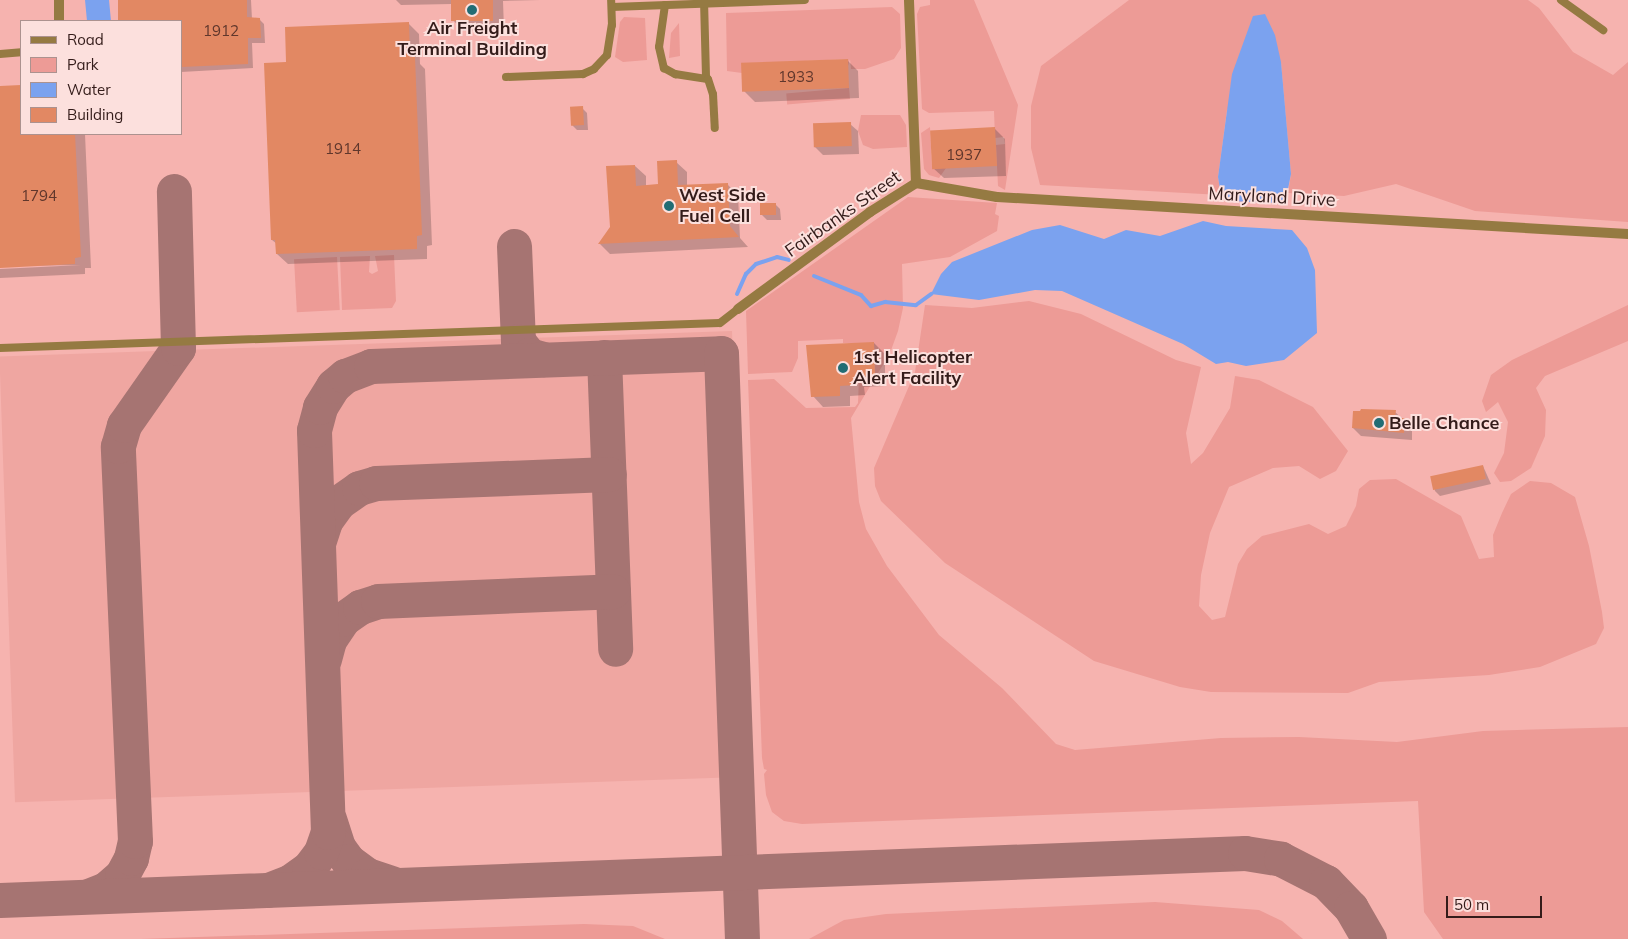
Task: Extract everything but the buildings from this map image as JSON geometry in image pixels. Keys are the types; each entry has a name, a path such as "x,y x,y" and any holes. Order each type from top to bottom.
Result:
{"street":[{"path":"59,0 59,20"},
{"name":"Fairbanks Street","path":"738,310 870,212 916,183 908,0"},
{"name":"Maryland Drive","path":"916,183 997,197 1628,234"}],"lane":[{"path":"506,77 574,75 594,69 607,54 611,3 664,4 704,1 806,0"},
{"path":"1561,0 1602,30"},
{"path":"704,1 706,78 713,94 715,128"},
{"path":"664,4 659,47 664,68 675,74 706,78"},
{"path":"0,54 20,52"},
{"path":"0,348 720,323 738,310"}],"shaded area":[{"path":"732,331 748,777 15,802 0,357"}],"green space":[{"path":"930,0 974,0 1018,105 1005,190 998,186 996,145 1005,144 1004,137 995,138 994,111 929,113 922,109 917,14 920,7 930,5"},
{"path":"1129,0 1528,0 1539,8 1573,52 1613,75 1628,62 1628,222 1475,211 1396,184 1344,196 1288,193 1291,174 1281,62 1227,110 1218,177 1221,195 1040,185 1031,148 1031,106 1041,66"},
{"path":"892,7 900,14 901,48 894,59 865,69 851,69 850,59 848,66 848,59 742,64 742,73 727,71 726,13"},
{"path":"624,17 645,18 647,60 623,62 615,57 620,22"},
{"path":"679,23 680,56 669,58 671,33"},
{"path":"849,88 850,99 787,104 786,93"},
{"path":"861,115 900,115 906,125 907,147 873,149 863,145 858,131"},
{"path":"930,127 932,168 946,168 939,178 929,175 924,169 921,133"},
{"path":"908,197 997,203 995,214 999,216 997,231 950,257 902,264 903,308 898,331 890,353 851,418 859,502 866,529 887,566 939,635 1002,688 1056,744 1075,750 1221,738 1299,737 1397,742 1483,731 1628,727 1628,939 1443,939 1424,912 1418,801 802,824 784,821 772,812 766,795 764,774 767,770 764,769 762,758 748,380 774,379 806,408 855,407 858,403 859,377 875,376 874,343 843,343 843,339 798,341 798,358 792,372 748,374 746,311"},
{"path":"394,255 396,301 392,308 342,310 340,257 370,256 369,272 372,274 378,271 375,256"},
{"path":"337,257 340,310 297,312 294,259"},
{"path":"1029,301 1081,314 1176,360 1201,367 1186,433 1191,464 1203,453 1230,408 1235,376 1259,380 1313,407 1348,451 1336,471 1320,479 1299,466 1273,468 1229,487 1210,533 1201,575 1199,606 1212,620 1225,617 1238,564 1247,549 1262,536 1309,524 1328,534 1346,526 1356,506 1359,489 1370,480 1396,479 1461,516 1479,559 1494,557 1493,535 1511,494 1530,481 1551,483 1575,497 1589,546 1602,612 1604,628 1596,644 1540,667 1489,675 1379,682 1348,693 1211,692 1180,687 1094,661 945,563 881,501 875,486 874,468 915,372 925,305 972,308"},
{"path":"1628,305 1628,341 1545,376 1536,388 1546,410 1545,436 1531,468 1511,481 1500,482 1494,473 1504,453 1508,422 1498,402 1486,412 1482,401 1491,375 1512,360"},
{"path":"1155,902 1259,910 1282,921 1303,939 809,939 844,920 886,914"},
{"path":"584,924 633,926 665,939 141,939"}],"water":[{"path":"85,0 109,0 111,20 87,20"},
{"path":"1265,14 1275,35 1281,62 1291,174 1286,199 1274,203 1231,201 1221,195 1218,177 1232,74 1253,16"},
{"path":"1203,221 1226,226 1292,230 1307,248 1315,270 1317,333 1284,360 1246,366 1228,362 1216,364 1183,344 1062,291 1035,290 979,300 931,294 941,274 952,262 1032,230 1060,225 1104,239 1126,230 1160,236"}],"waterway":[{"path":"737,294 746,274 756,264 777,257 789,260"},
{"path":"814,276 861,295 871,306 885,302 916,305 931,294"}],"taxiway":[{"path":"88,896 106,889 122,875 131,858 135,841 118,446 124,425 178,348 174,191"},
{"path":"514,246 518,341 529,355 543,359"},
{"path":"268,890 291,881 309,868 321,852 328,832 314,430 320,407 333,386 345,376 371,366 721,353 742,939"},
{"path":"604,357 615,649"},
{"path":"319,540 325,521 339,502 359,488 376,483 609,474"},
{"path":"324,659 329,640 343,619 360,607 378,601 613,591"},
{"path":"329,819 338,847 348,861 367,875 392,883"},
{"path":"0,900 1245,853 1281,859 1326,882 1351,908 1369,939"}],"place":[{"name":"Air Freight Terminal Building","path":"472,10"},
{"name":"West Side Fuel Cell","path":"669,206"},
{"name":"1st Helicopter Alert Facility","path":"843,368"},
{"name":"Belle Chance","path":"1379,423"}]}
